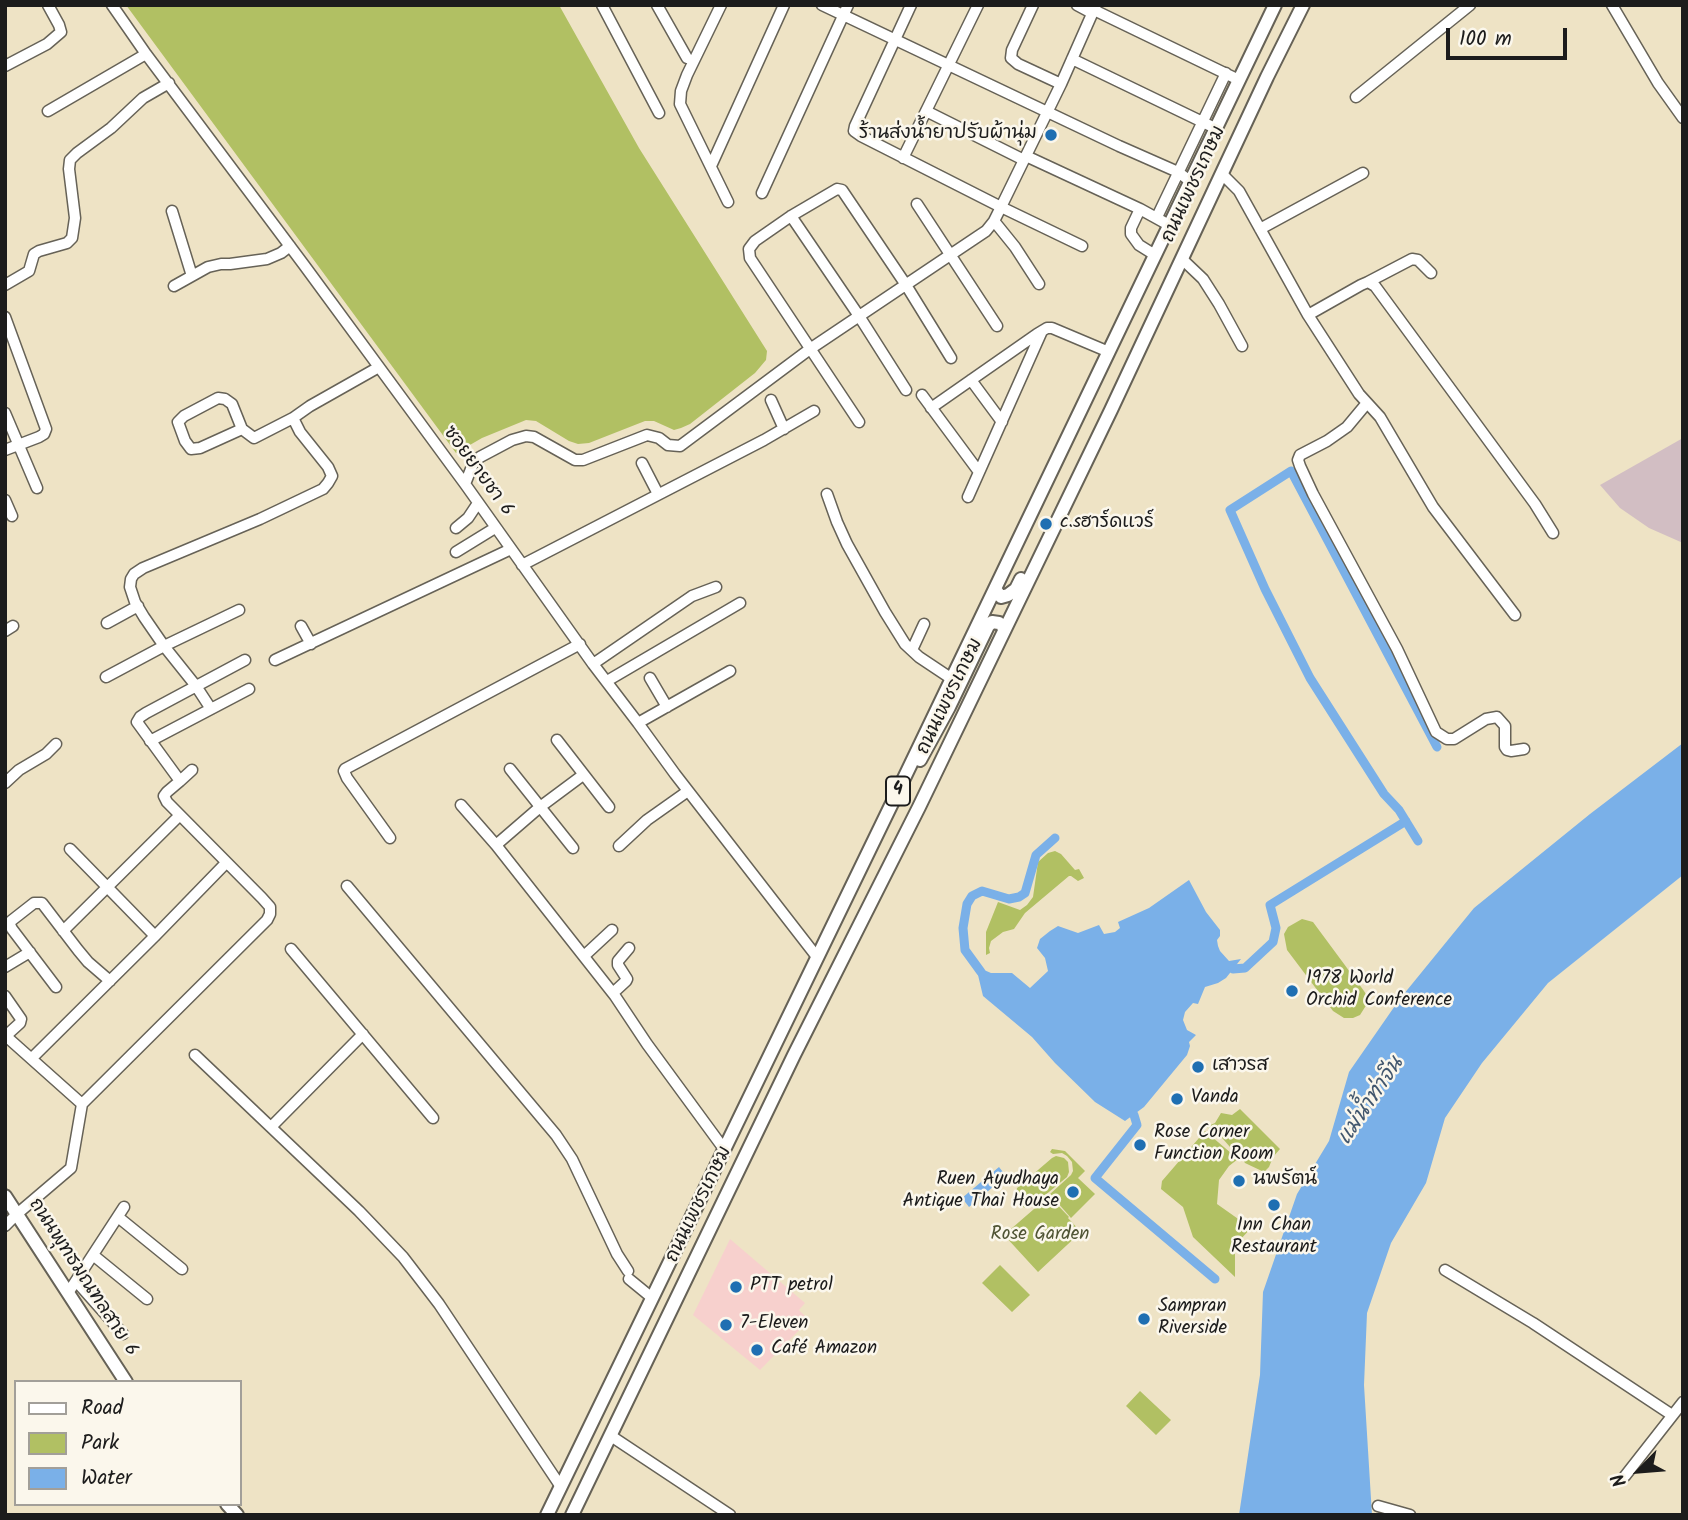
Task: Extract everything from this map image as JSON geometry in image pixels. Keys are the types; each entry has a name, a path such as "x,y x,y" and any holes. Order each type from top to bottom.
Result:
{"main road":[{"name":"ถนนเพชรเกษม","path":"547,1515 1275,5"},
{"name":"ถนนเพชรเกษม","path":"572,1515 783,1078 919,807 1303,5"},
{"path":"995,589 1001,597 1016,589 1056,507 1068,499"},
{"path":"911,764 917,764 929,746 988,626 992,622 1005,628"},
{"name":"ถนนพุทธมณฑลสาย 6","path":"5,1196 125,1380"}],"street":[{"path":"5,66 47,44 61,32 48,5"},
{"name":"ซอยยายชา 6","path":"112,5 465,484 593,664 817,957"},
{"path":"602,5 659,113"},
{"path":"657,5 687,58"},
{"path":"721,5 687,75 680,104 728,202"},
{"path":"712,166 784,5"},
{"path":"821,5 846,10 949,66 1178,172 1190,181"},
{"path":"911,5 855,131 903,158 1082,246"},
{"path":"903,158 978,5"},
{"path":"1033,5 1012,50 1011,58 1060,84"},
{"path":"1077,5 1094,9 1239,80"},
{"path":"1356,97 1470,5"},
{"path":"1612,5 1658,83 1683,118"},
{"path":"465,484 473,464 480,457 512,440 526,436 534,437 575,460 583,460 648,435 659,438 668,445 680,446 810,349 986,231 994,221 1025,158 1094,9"},
{"path":"762,193 846,10"},
{"path":"48,111 146,54"},
{"path":"1072,59 1215,128"},
{"path":"1157,217 1226,73"},
{"path":"5,285 29,271 34,254 67,243 72,238 75,218 70,160 111,128 143,98 169,83"},
{"path":"926,111 1140,209 1169,225"},
{"path":"1260,229 1363,173"},
{"path":"1222,174 1238,191 1308,315 1359,394 1380,417 1433,507 1515,615"},
{"path":"859,422 749,253 750,245 755,241 837,189 842,190 951,358"},
{"path":"917,204 997,326"},
{"path":"1140,209 1131,234 1139,245 1155,255"},
{"path":"172,211 192,275"},
{"path":"792,216 906,390"},
{"path":"994,221 1039,284"},
{"path":"174,286 208,267 267,259 290,246"},
{"path":"1182,259 1203,279 1242,346"},
{"path":"1308,315 1412,259 1418,260 1432,273"},
{"path":"1368,282 1375,286 1535,504 1553,533"},
{"path":"5,317 46,429 39,437 5,450"},
{"path":"931,408 1043,330 1052,328 1109,352"},
{"path":"968,497 1043,330"},
{"path":"242,429 200,448 191,449 178,422 180,418 218,398 225,399 232,404 242,429 254,438 379,367"},
{"path":"971,380 1002,422"},
{"path":"922,395 979,472"},
{"path":"771,400 784,429"},
{"path":"1367,403 1347,427 1300,455 1300,466 1397,649 1436,732 1447,739 1454,739 1486,719 1497,717 1505,726 1507,750 1524,749"},
{"path":"522,565 814,411"},
{"path":"5,413 37,488"},
{"path":"211,709 138,606 130,587 131,579 144,568 323,489 332,476 293,418"},
{"path":"642,463 658,494"},
{"path":"827,494 846,544 905,644 952,679"},
{"path":"5,500 12,516"},
{"path":"456,528 468,518 478,503"},
{"path":"456,552 495,528"},
{"path":"275,660 511,549"},
{"path":"593,664 692,596 716,587"},
{"path":"607,681 740,603"},
{"path":"107,623 138,606"},
{"path":"106,677 239,610"},
{"path":"912,650 924,624"},
{"path":"301,626 311,644"},
{"path":"390,838 347,778 345,769 580,644"},
{"path":"180,781 137,722 140,717 245,660"},
{"path":"638,723 730,671"},
{"path":"650,678 667,707"},
{"path":"150,741 249,689"},
{"path":"557,740 609,807"},
{"path":"5,783 56,744"},
{"path":"510,769 573,848"},
{"path":"5,1226 71,1168 82,1104 270,914 270,907 167,802 164,796 167,792 192,770"},
{"path":"496,845 583,775"},
{"path":"619,846 653,815 688,790"},
{"path":"461,805 613,993 724,1149"},
{"path":"63,931 179,816"},
{"path":"69,849 155,936"},
{"path":"32,1058 226,863"},
{"path":"347,886 556,1135 572,1159 628,1275 653,1294"},
{"path":"56,987 10,925 11,921 34,903 42,903 88,962 110,981"},
{"path":"584,956 612,930"},
{"path":"613,993 627,979 619,968 618,961 629,947"},
{"path":"291,949 433,1118"},
{"path":"5,967 30,952"},
{"path":"5,996 21,1019 8,1038 82,1104"},
{"path":"271,1127 363,1034"},
{"path":"195,1055 403,1257 439,1304 561,1487"},
{"path":"68,1293 124,1207"},
{"path":"118,1217 182,1269"},
{"path":"93,1255 147,1299"},
{"path":"1445,1270 1533,1323 1672,1415"},
{"path":"76,1281 123,1334"},
{"path":"1625,1476 1683,1402"},
{"path":"611,1436 730,1515"},
{"path":"1378,1506 1410,1515"}],"shaded area":[{"path":"1683,438 1683,543 1649,528 1620,508 1600,485"},
{"path":"730,1239 805,1303 799,1310 809,1320 760,1370 693,1315"}],"green space":[{"path":"126,5 559,5 639,148 767,351 766,360 755,373 690,424 681,428 674,430 654,421 645,421 589,443 578,444 536,421 526,420 482,438 456,453"},
{"path":"1055,851 1075,870 1079,869 1084,878 1078,881 1069,876 1025,913 1014,929 1003,932 991,941 990,953 986,955 986,932 998,902 1020,910 1027,905 1033,897 1038,862 1048,853"},
{"path":"1302,919 1313,922 1364,991 1367,1004 1360,1015 1344,1018 1333,1011 1287,950 1284,934 1288,927"},
{"path":"1240,1109 1280,1149 1264,1172 1245,1163 1215,1131 1206,1127 1215,1123 1221,1113 1232,1115"},
{"path":"1205,1131 1238,1159 1219,1180 1217,1204 1251,1228 1240,1240 1235,1252 1235,1277 1193,1237 1183,1207 1161,1189 1162,1181"},
{"path":"1052,1149 1065,1151 1085,1171 1078,1178 1095,1194 1071,1218 1050,1194 1071,1175 1072,1162 1062,1153 1053,1154 1050,1152"},
{"path":"1056,1156 1068,1162 1067,1177 1032,1206 1020,1206 1015,1201 1017,1188"},
{"name":"Rose Garden","path":"1049,1196 1081,1232 1038,1272 1004,1235"},
{"path":"1000,1265 1030,1295 1012,1312 982,1283"},
{"path":"1140,1391 1171,1420 1156,1435 1126,1406"}],"water":[{"name":"แม่น้ำท่าจีน","path":"1683,743 1683,875 1548,983 1482,1063 1445,1118 1426,1183 1391,1243 1367,1313 1364,1385 1372,1515 1239,1515 1260,1375 1263,1292 1297,1194 1329,1141 1349,1072 1399,1000 1474,908"},
{"path":"1189,880 1206,912 1220,930 1217,940 1220,951 1229,961 1241,959 1226,978 1205,987 1198,1004 1193,1003 1185,1012 1183,1020 1187,1030 1196,1035 1189,1042 1187,1055 1144,1107 1125,1121 1095,1102 1032,1037 983,996 978,975 984,970 991,973 1012,973 1030,988 1048,971 1045,958 1037,948 1040,939 1050,931 1058,926 1078,933 1099,925 1104,934 1115,932 1120,928 1118,922 1149,908"},
{"path":"999,1167 1006,1176 969,1207 962,1198"}],"waterway":[{"path":"1418,841 1399,810 1384,794 1310,678 1265,589 1230,510 1291,471 1437,747"},
{"path":"1233,969 1245,968 1273,942 1276,928 1270,905 1406,821"},
{"path":"981,972 965,950 963,928 967,904 972,896 982,891 1009,899 1025,893 1036,855 1055,838"},
{"path":"1134,1115 1137,1125 1095,1178 1215,1279"}],"place":[{"name":"ร้านส่งน้ำยาปรับผ้านุ่ม","path":"1051,135"},
{"name":"c.sฮาร์ดแวร์","path":"1046,524"},
{"name":"1978 World Orchid Conference","path":"1292,991"},
{"name":"เสาวรส","path":"1198,1067"},
{"name":"Vanda","path":"1177,1099"},
{"name":"Rose Corner Function Room","path":"1140,1145"},
{"name":"นพรัตน์","path":"1239,1181"},
{"name":"Ruen Ayudhaya Antique Thai House","path":"1073,1192"},
{"name":"Inn Chan Restaurant","path":"1274,1205"},
{"name":"PTT petrol","path":"736,1287"},
{"name":"Sampran Riverside","path":"1144,1319"},
{"name":"7-Eleven","path":"726,1325"},
{"name":"Café Amazon","path":"757,1350"}]}
